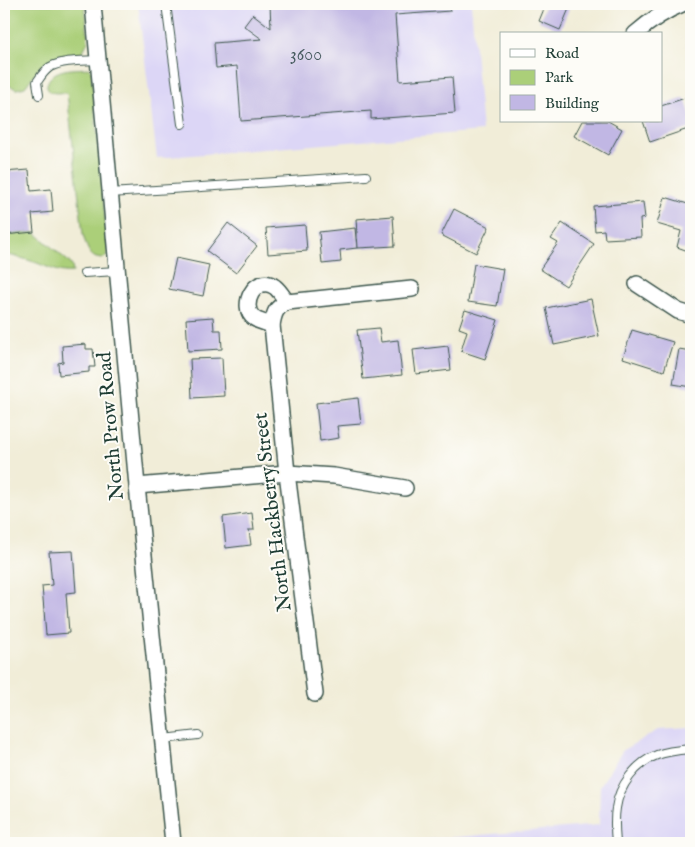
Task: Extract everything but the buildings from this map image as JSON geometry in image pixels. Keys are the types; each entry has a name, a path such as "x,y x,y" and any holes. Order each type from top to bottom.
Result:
{"street":[{"name":"North Prow Road","path":"93,4 137,486 173,843"},
{"path":"637,32 668,9 682,4"},
{"path":"287,302 277,288 266,284 258,285 253,290 248,303 251,315 255,319 272,325 276,310 287,302 412,289"},
{"path":"637,284 678,311 691,314"},
{"name":"North Hackberry Street","path":"272,325 287,474 315,694"},
{"path":"137,486 287,474 334,476 405,488"}],"lane":[{"path":"166,4 182,124"},
{"path":"39,95 37,82 50,67 67,62 97,60"},
{"path":"110,193 366,176"},
{"path":"84,274 117,271"},
{"path":"162,739 198,735"},
{"path":"616,843 615,821 618,796 631,775 648,759 658,754 691,749"}],"shaded area":[{"path":"138,4 471,4 482,131 157,158"},
{"path":"691,728 691,843 387,843 599,825 600,786 623,750 658,730"}],"green space":[{"path":"4,4 85,4 88,41 82,53 49,62 40,67 25,87 17,89 4,84"},
{"path":"88,68 91,70 108,251 106,257 101,258 92,256 83,234 67,93 53,93 47,87 49,79 60,71"},
{"path":"34,232 69,262 73,272 57,270 4,254 4,235"}]}
